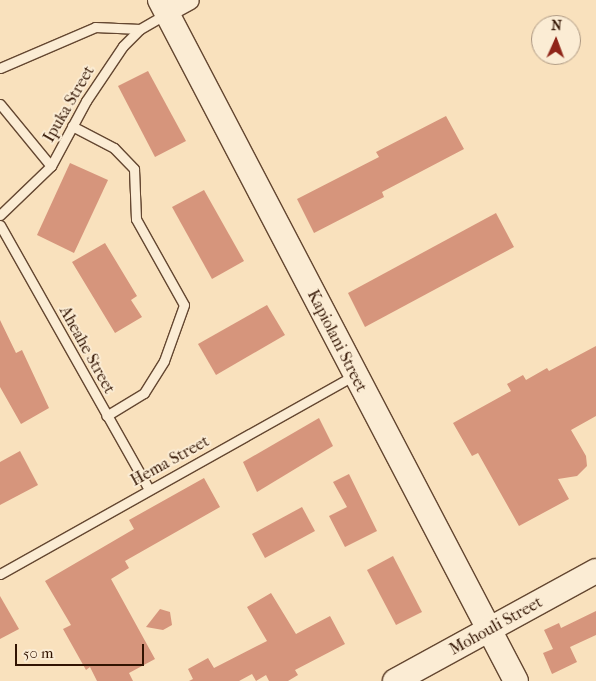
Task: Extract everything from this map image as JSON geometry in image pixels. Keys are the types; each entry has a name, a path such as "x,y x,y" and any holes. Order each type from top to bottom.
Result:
{"street":[{"path":"164,6 190,0"},
{"name":"Kapiolani Street","path":"164,6 354,375 516,681"},
{"name":"Mohouli Street","path":"395,681 596,570"}],"lane":[{"name":"Ipuka Street","path":"0,215 23,196 51,166 72,126 123,46 164,6"},
{"path":"0,68 94,28 140,29"},
{"path":"0,104 51,166"},
{"path":"72,126 114,148 134,169 136,219 184,305 164,360 144,394 106,416"},
{"name":"Aheahe Street","path":"0,225 106,416 149,489"},
{"name":"Hema Street","path":"0,574 354,375"}],"building":[{"path":"148,71 186,141 155,157 118,86"},
{"path":"446,116 464,149 382,192 384,197 314,233 297,199 379,157 376,152"},
{"path":"70,163 108,180 74,253 37,235"},
{"path":"204,190 244,261 212,279 172,207"},
{"path":"496,213 514,247 365,327 348,293"},
{"path":"105,243 137,296 131,300 142,317 115,333 72,262"},
{"path":"267,305 285,335 216,375 198,344"},
{"path":"0,320 16,353 22,350 49,408 21,424 0,387"},
{"path":"596,346 596,416 571,430 586,456 587,466 577,476 558,479 569,499 519,526 478,453 472,456 453,423 511,391 507,384 523,375 526,380 547,368 549,371"},
{"path":"319,418 333,446 257,492 243,462"},
{"path":"20,451 38,485 0,505 0,462"},
{"path":"349,474 377,531 345,547 329,516 347,507 333,482"},
{"path":"204,478 220,507 125,561 129,568 111,579 155,659 129,673 133,681 97,681 90,667 86,670 63,629 71,625 45,581 134,529 129,520"},
{"path":"302,507 315,531 265,558 252,534"},
{"path":"393,556 422,612 396,625 367,570"},
{"path":"271,593 296,634 330,616 345,644 295,670 298,675 288,681 269,681 266,675 256,681 252,674 239,681 189,681 193,679 188,669 208,658 214,668 267,641 247,607"},
{"path":"0,596 19,629 0,639"},
{"path":"160,609 170,612 172,625 163,630 146,627"},
{"path":"596,611 596,635 570,647 577,662 552,674 543,653 553,649 544,630 559,623 561,628"}]}
